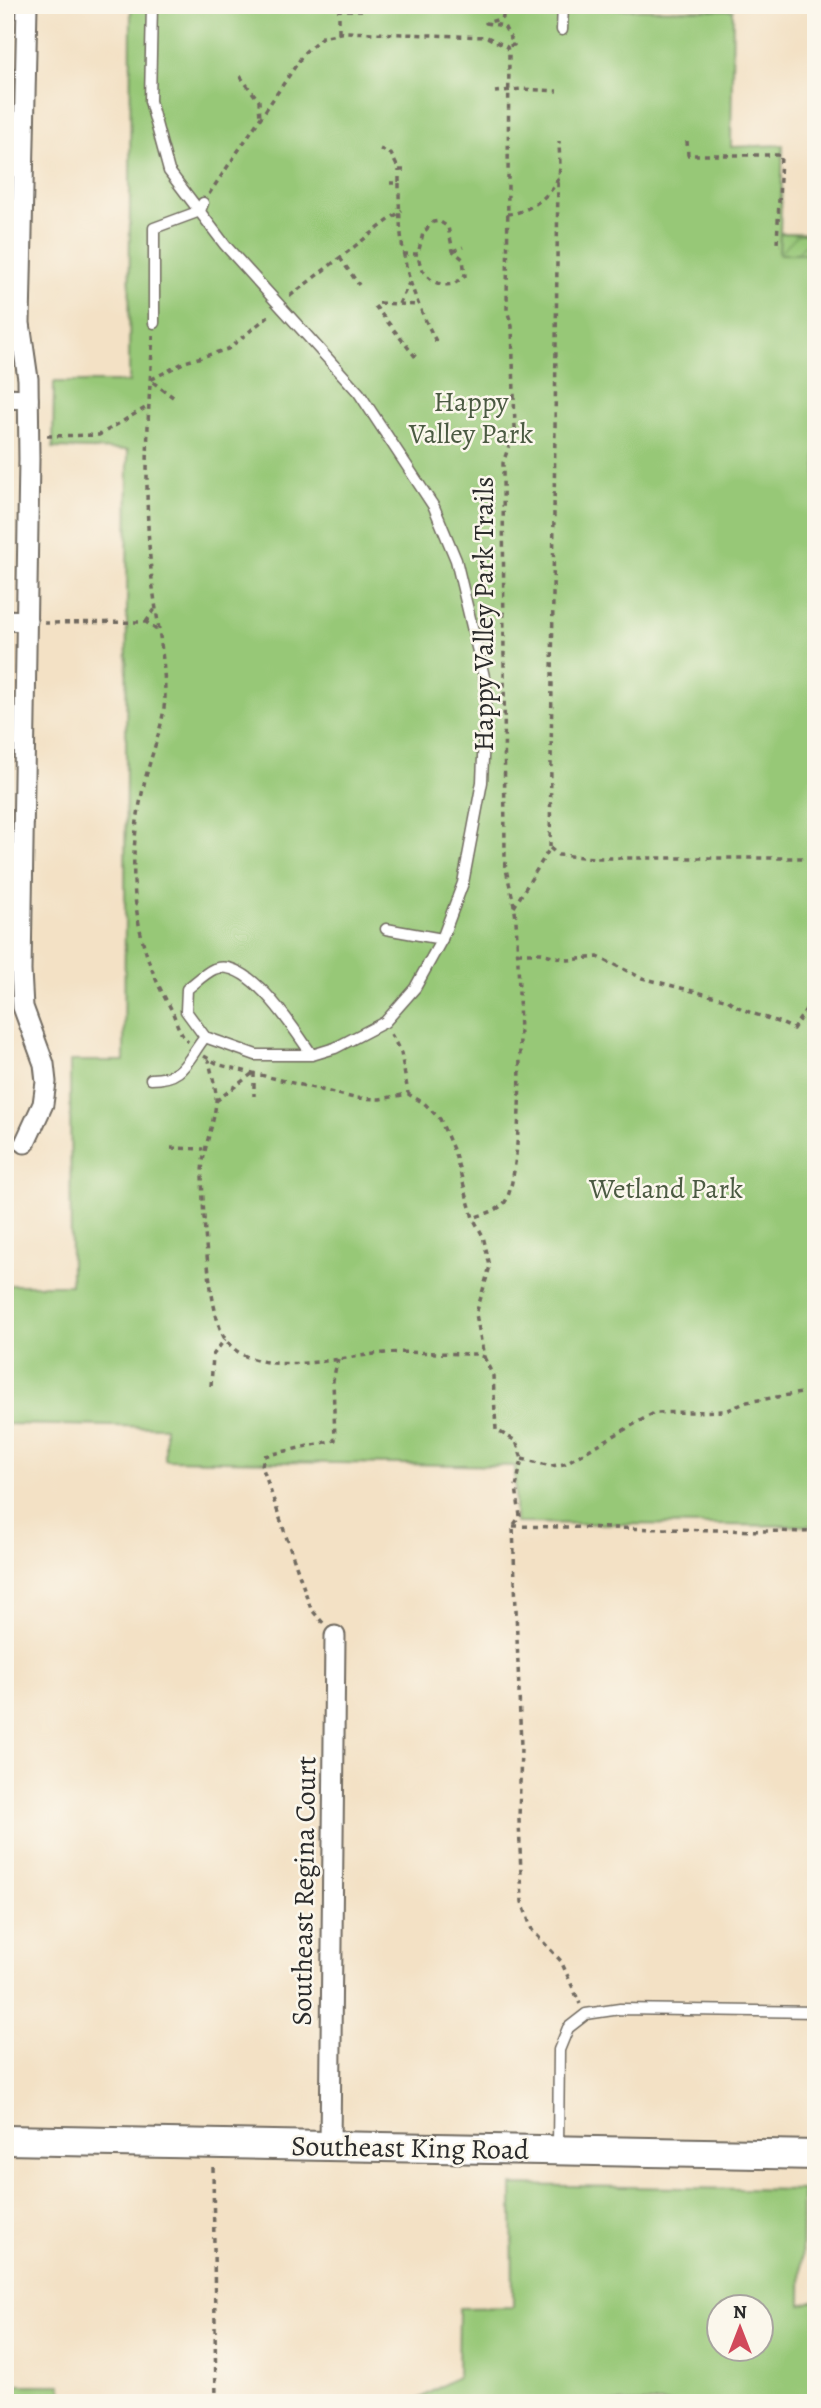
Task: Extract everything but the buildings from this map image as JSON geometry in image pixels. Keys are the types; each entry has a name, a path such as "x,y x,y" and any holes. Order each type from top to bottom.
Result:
{"main road":[{"name":"Southeast King Road","path":"5,2140 816,2155"}],"street":[{"path":"25,1143 43,1104 46,1082 44,1064 23,1007 14,842 27,622 28,399 20,323 27,5"},
{"path":"5,398 28,399"},
{"path":"5,620 27,622"},
{"name":"Southeast Regina Court","path":"330,2147 335,1636"}],"lane":[{"path":"152,5 150,101 169,171 201,207 271,298 359,393 434,507 457,560 486,685 486,737 482,782 463,883 442,939 415,988 385,1022 335,1048 312,1055 257,1055 205,1037 186,1011 187,989 214,969 233,969 248,978 281,1009 312,1055"},
{"path":"562,30 563,5"},
{"path":"154,323 154,228 201,207"},
{"path":"386,929 442,939"},
{"path":"151,1079 170,1078 182,1072 205,1037"},
{"path":"558,2151 556,2062 568,2028 586,2014 620,2009 816,2012"}],"path":[{"name":"Happy Valley Park Trails","path":"473,1218 504,1204 514,1177 519,1132 517,953 514,907 505,863 503,463 514,428 512,326 507,310 509,54 505,46 514,45 504,26 486,23 503,18 502,5"},
{"path":"339,32 339,10 362,10"},
{"path":"201,207 305,52 322,37 339,32 439,33 487,37 505,46"},
{"path":"240,76 259,101 260,118"},
{"path":"495,92 521,89 557,91"},
{"path":"514,907 550,848 559,141"},
{"path":"687,141 688,155 781,155 777,245 780,245"},
{"path":"380,149 391,154 401,170 403,254 409,283 437,343"},
{"path":"507,214 522,211 537,202 558,177"},
{"path":"390,183 400,183"},
{"path":"439,221 450,231 453,251 463,259 463,278 451,285 437,283 427,276 420,266 418,254 423,233 433,222 439,221"},
{"path":"453,251 463,247"},
{"path":"403,254 418,254"},
{"path":"340,258 359,285"},
{"path":"399,304 409,283"},
{"path":"417,305 377,305 417,359"},
{"path":"154,323 147,407 149,546 164,703 142,791 134,850 133,893 144,950 163,998 170,1006 176,1029 196,1049"},
{"path":"150,380 173,397"},
{"path":"29,459 46,459 48,433 99,435 147,407"},
{"path":"146,622 156,609"},
{"path":"27,622 146,622 158,631"},
{"path":"550,848 558,855 595,858 816,858"},
{"path":"517,953 541,953 568,960 598,957 642,978 728,1000 738,1009 776,1020 793,1029 816,994"},
{"path":"385,1022 401,1053 408,1094"},
{"path":"484,1357 475,1354 386,1353 281,1365 243,1355 225,1339 214,1317 202,1175 203,1149 216,1101 209,1060 354,1098 380,1099 408,1094 424,1103 446,1128 473,1218 483,1236 490,1266 476,1314 484,1357 493,1376 496,1430 516,1441 522,1459 516,1487 520,1516 513,1526 521,1747 519,1820 522,1902 532,1930 561,1961 586,2014"},
{"path":"254,1073 254,1096"},
{"path":"216,1101 254,1073"},
{"path":"171,1148 203,1149"},
{"path":"211,1386 213,1355 225,1339"},
{"path":"311,1609 261,1466 264,1456 335,1440 333,1380 338,1359"},
{"path":"522,1459 542,1464 565,1464 654,1413 726,1411 747,1402 801,1392 816,1393"},
{"path":"513,1526 816,1532"},
{"path":"213,2145 216,2403"}],"green space":[{"name":"Happy Valley Park","path":"131,5 733,10 731,147 783,145 780,233 816,234 816,1526 515,1523 515,1466 165,1460 165,1427 5,1424 5,1285 71,1285 70,1061 124,1061 128,450 53,448 54,382 129,382"},
{"path":"780,233 816,234 816,254 779,254"},
{"path":"512,2185 802,2190 801,2305 816,2300 816,2403 413,2403 458,2376 459,2308 513,2307"},
{"path":"5,2385 62,2385 62,2403 5,2403"}],"park label":[{"name":"Wetland Park","path":"666,1189"}]}
